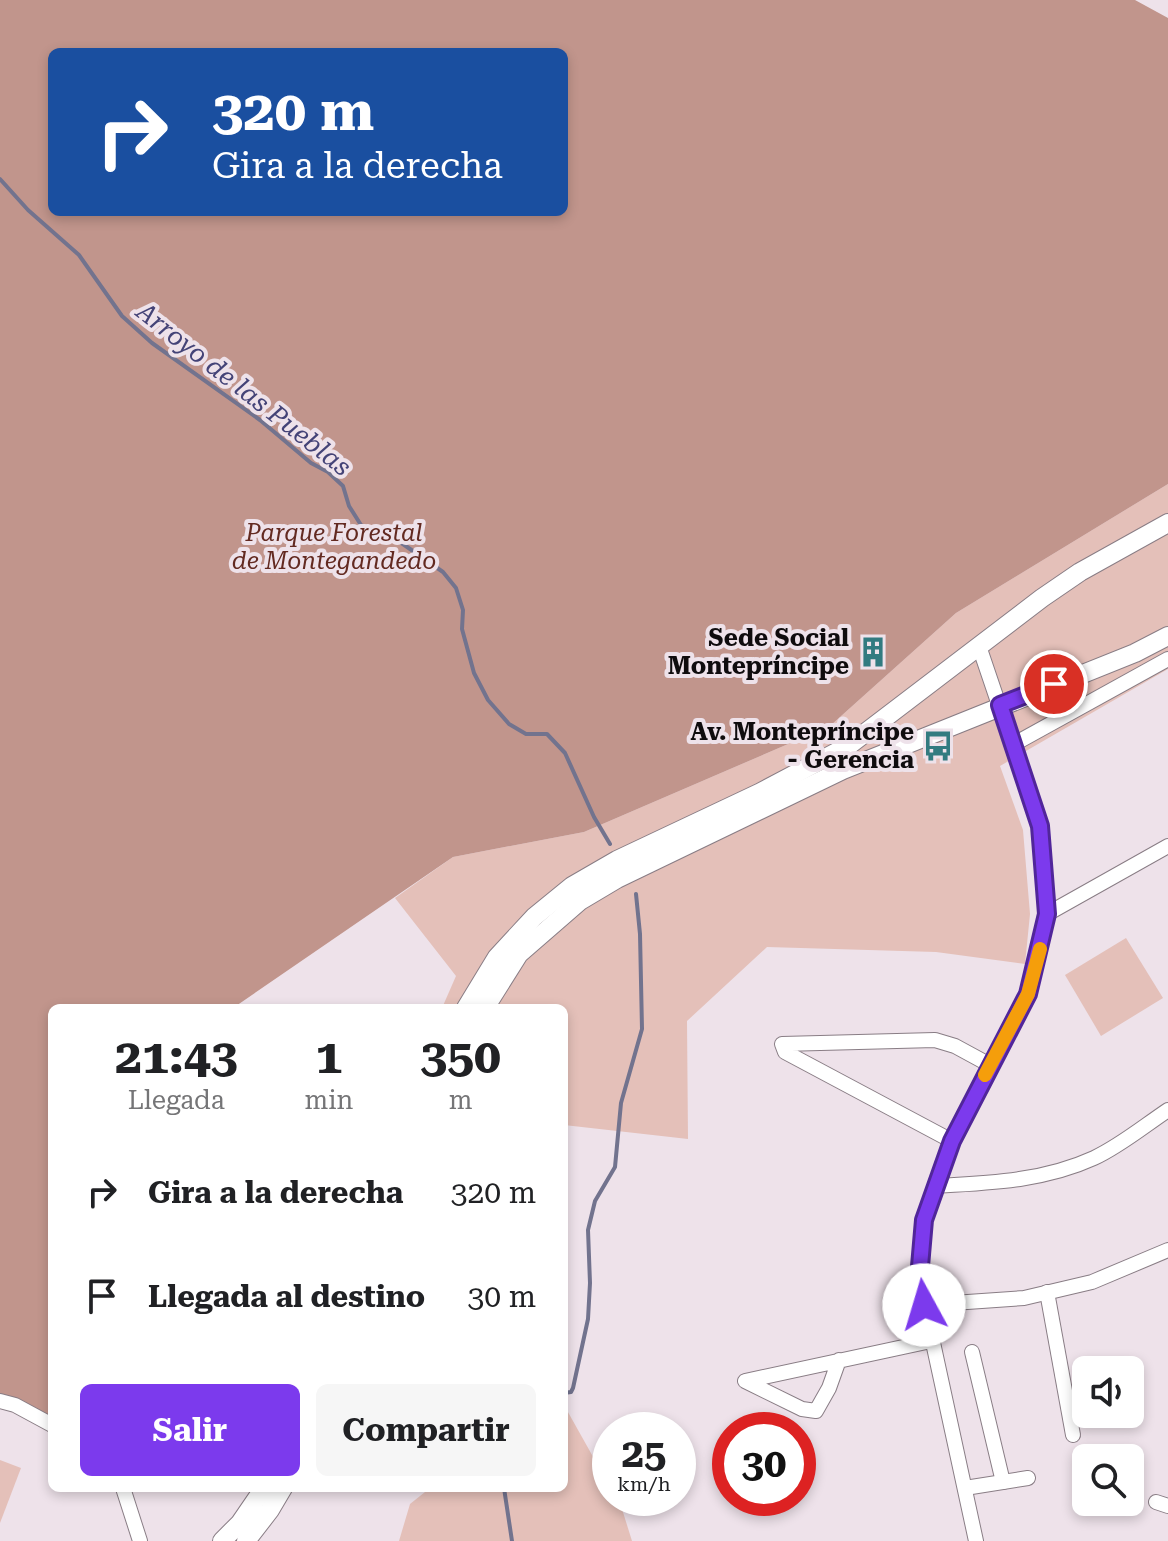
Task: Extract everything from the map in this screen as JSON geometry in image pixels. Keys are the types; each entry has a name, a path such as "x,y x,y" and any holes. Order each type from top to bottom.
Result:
{"street":[{"path":"468,1004 497,957 534,917 572,886 617,860 759,793 848,746 1080,572 1168,523"},
{"path":"488,1004 519,954 580,901 617,879 843,770 1135,653 1168,636"},
{"path":"976,1541 919,1278 924,1220 952,1141 1028,994 1047,914 1040,826 979,646"},
{"path":"1014,744 1168,659"},
{"path":"1047,914 1168,846"},
{"path":"952,1141 785,1052 782,1044 935,1040 955,1046 990,1065"},
{"path":"935,1186 996,1183 1049,1175 1096,1157 1168,1110"},
{"path":"924,1305 1024,1298 1092,1282 1168,1250"},
{"path":"1047,1292 1073,1435"},
{"path":"839,1360 816,1411 802,1409 745,1381 839,1360 931,1341"},
{"path":"972,1352 1003,1482"},
{"path":"0,1401 15,1405 48,1423"},
{"path":"965,1488 1028,1478"},
{"path":"124,1492 140,1541"},
{"path":"222,1541 240,1523 261,1492"},
{"path":"246,1541 281,1492"}],"shaded area":[{"path":"1168,484 1168,669 1000,766 1023,830 1030,914 1025,964 936,952 767,947 687,1021 688,1139 568,1125 568,1004 444,1004 456,976 395,898 453,857 584,832 830,726 956,613"},
{"path":"1126,938 1163,998 1101,1036 1065,975"},
{"path":"568,1412 592,1455 592,1516 624,1516 632,1541 399,1541 410,1504 425,1492 568,1492"},
{"path":"0,1460 21,1468 0,1523"}],"green space":[{"name":"Parque Forestal de Montegandedo","path":"0,0 1135,0 1168,18 1168,484 956,613 830,726 584,832 453,857 239,1004 48,1004 48,1416 0,1399"}],"waterway":[{"name":"Arroyo de las Pueblas","path":"0,179 28,210 79,255 122,316 152,343 260,420 311,463 328,472 343,486 349,506 361,525 400,542 443,572 456,588 463,610 462,629 474,673 488,700 509,724 526,734 547,734 565,753 610,844"},
{"name":"Arroyo de las Pueblas","path":"568,1392 573,1388 588,1319 588,1230 595,1201 615,1167 621,1103 642,1029 636,894"},
{"name":"Arroyo de las Pueblas","path":"505,1492 512,1541"}],"slow traffic":[{"path":"985,1075 1028,994 1040,949"}],"place":[{"name":"Sede Social Montepríncipe","path":"873,652"},
{"name":"Av. Montepríncipe - Gerencia","path":"938,746"}],"route":[{"path":"924,1305 919,1278 924,1220 952,1141 1028,994 1047,914 1040,826 1000,705 1054,684"}]}
